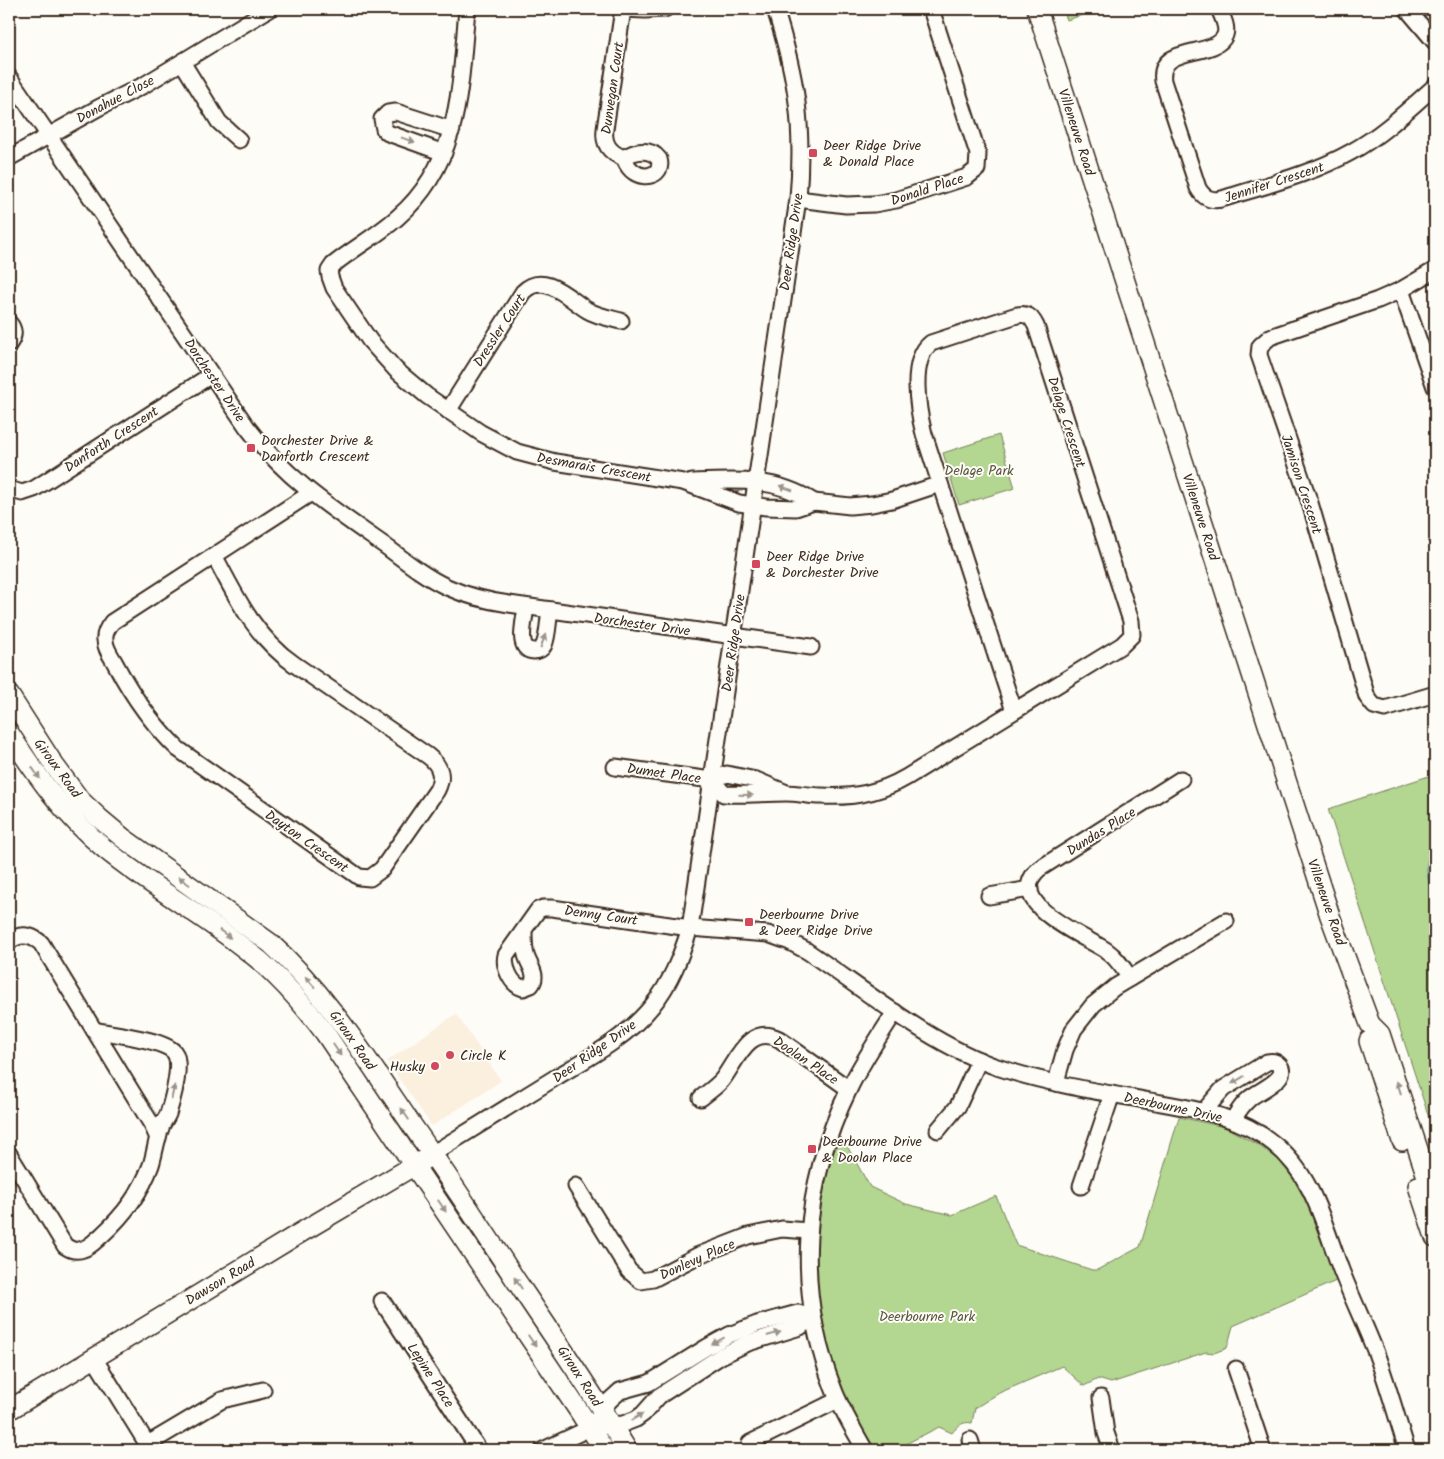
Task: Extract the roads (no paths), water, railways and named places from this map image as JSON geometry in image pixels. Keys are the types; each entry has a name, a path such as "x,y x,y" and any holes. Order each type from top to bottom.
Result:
{"main road":[{"name":"Villeneuve Road","path":"1037,9 1330,916 1370,1024 1380,1034 1435,1200"},
{"name":"Giroux Road","path":"9,695 80,800 124,838 252,928 304,975 341,1020 432,1154 627,1450"},
{"name":"Giroux Road","path":"10,737 50,793 104,848 241,946 287,986 325,1033 604,1450"},
{"name":"Villeneuve Road","path":"1370,1024 1368,1038 1435,1236"},
{"name":"Dawson Road","path":"9,1410 432,1154"}],"street":[{"name":"Donahue Close","path":"48,136 144,85 269,9"},
{"name":"Desmarais Crescent","path":"467,9 458,103 452,130 444,153 425,187 406,210 333,265 330,271 330,278 334,288 382,356 414,386 481,433 517,452 555,462 683,482 756,481"},
{"path":"622,9 665,9"},
{"name":"Dunvegan Court","path":"622,9 604,136 607,147 614,154 624,158"},
{"name":"Deer Ridge Drive","path":"432,1154 598,1052 636,1024 652,1006 668,982 679,960 690,928 798,199 801,152 797,95 790,60 775,9"},
{"name":"Donald Place","path":"798,199 846,204 874,204 896,200 967,177 977,169 979,164 978,154 931,9"},
{"name":"Jennifer Crescent","path":"1219,9 1226,28 1224,37 1212,45 1172,59 1165,64 1162,71 1163,81 1198,188 1200,193 1209,199 1218,200 1304,174 1352,152 1380,133 1435,86"},
{"path":"1407,9 1435,42"},
{"path":"182,62 220,122 239,140"},
{"name":"Dorchester Drive","path":"9,77 246,427 266,452 287,474 311,493 421,572 446,586 480,598 526,607 811,647"},
{"path":"444,153 388,133 384,129 382,119 391,112 396,112 452,130"},
{"path":"9,158 48,136"},
{"name":"Jamison Crescent","path":"1435,270 1401,290 1359,307 1270,336 1260,346 1259,356 1310,503 1367,697 1374,706 1385,708 1435,694"},
{"name":"Dressler Court","path":"448,410 523,292 530,286 541,283 548,285 598,315 621,321"},
{"path":"1401,290 1435,387"},
{"name":"Delage Crescent","path":"712,780 724,794 786,793 849,796 868,794 890,787 1127,642 1132,635 1131,621 1036,326 1028,315 1016,315 937,340 923,351 918,375 919,407 924,434 1014,711"},
{"path":"9,323 14,334 9,344"},
{"name":"Danforth Crescent","path":"9,489 22,493 34,489 211,375"},
{"path":"756,481 770,483 800,493 814,502"},
{"name":"Desmarais Crescent","path":"683,482 740,503 753,505"},
{"path":"753,505 796,508 814,502 850,506 872,504 892,500 940,484"},
{"name":"Dayton Crescent","path":"215,557 246,615 274,648 287,659 428,756 438,768 441,776 438,790 382,869 370,878 359,877 178,749 158,729 139,705 108,650 105,640 106,633 112,622 311,493"},
{"path":"526,607 523,642 526,648 532,651 538,650 543,646 550,610"},
{"path":"10,737 29,727"},
{"name":"Dumet Place","path":"615,767 712,780"},
{"name":"Dundas Place","path":"1030,889 1031,880 1039,869 1182,780"},
{"path":"989,896 1030,889 1033,898 1044,912 1066,928 1108,952 1117,959 1130,978"},
{"name":"Denny Court","path":"524,931 538,910 547,908 690,928"},
{"path":"1056,1082 1065,1050 1074,1029 1099,999 1226,920"},
{"name":"Deerbourne Drive","path":"690,928 759,932 783,939 808,951 895,1012 933,1036 979,1060 1018,1074 1204,1111 1233,1120 1259,1133 1275,1144 1308,1184 1377,1355 1407,1450"},
{"path":"9,942 17,937 27,935 41,943 152,1125 158,1138"},
{"path":"865,1450 838,1400 822,1355 813,1317 808,1271 809,1232 812,1196 821,1159 832,1129 849,1089 864,1061 895,1012"},
{"path":"9,1154 65,1246 82,1250 90,1245 111,1226 132,1202 151,1165 161,1127 168,1114 178,1071 176,1054 167,1046 161,1044 94,1030"},
{"name":"Doolan Place","path":"701,1098 722,1079 746,1044 760,1035 778,1039 849,1089"},
{"path":"938,1130 958,1106 979,1060"},
{"path":"1204,1111 1227,1086 1267,1062 1274,1061 1279,1064 1282,1071 1280,1077 1248,1099 1233,1120"},
{"path":"1081,1186 1112,1094"},
{"name":"Donlevy Place","path":"576,1186 629,1271 641,1281 653,1279 699,1254 748,1236 782,1229 809,1232"},
{"name":"Lepine Place","path":"382,1301 479,1450"},
{"path":"607,1418 609,1400 620,1392 649,1383 729,1335 757,1324 798,1313 813,1317"},
{"path":"543,1450 607,1418 636,1419 643,1414 658,1396 721,1356 748,1343 800,1327 813,1317"},
{"path":"94,1358 150,1447 222,1400 263,1390"},
{"path":"1236,1370 1263,1450"},
{"path":"1101,1398 1106,1433 1112,1450"},
{"path":"750,1443 838,1400"}],"water":[{"path":"1435,851 1435,902 1428,880 1427,862"}],"place":[{"name":"Deer Ridge Drive & Donald Place","path":"813,153"},
{"name":"Dorchester Drive & Danforth Crescent","path":"251,448"},
{"name":"Deer Ridge Drive & Dorchester Drive","path":"756,564"},
{"name":"Deerbourne Drive & Deer Ridge Drive","path":"749,922"},
{"name":"Circle K","path":"450,1055"},
{"name":"Husky","path":"435,1066"},
{"name":"Deerbourne Drive & Doolan Place","path":"812,1149"}],"park label":[{"name":"Delage Park","path":"979,470"},
{"name":"Deerbourne Park","path":"927,1316"}]}
